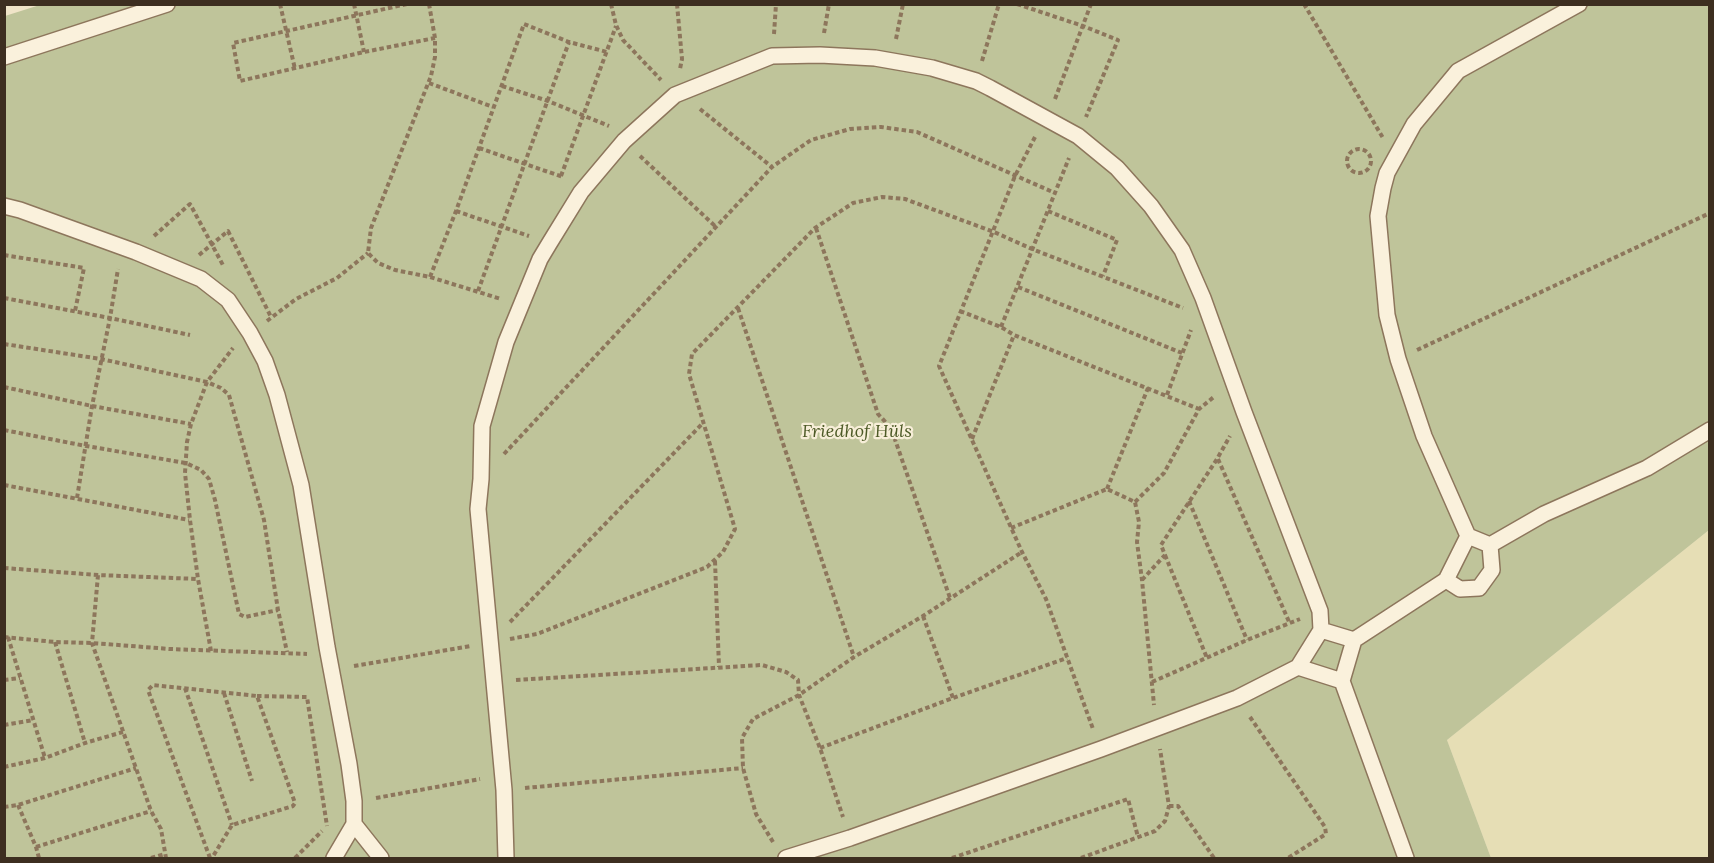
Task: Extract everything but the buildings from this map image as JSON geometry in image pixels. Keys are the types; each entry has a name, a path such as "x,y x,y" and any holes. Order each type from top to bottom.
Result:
{"lane":[{"path":"4,57 166,4"},
{"path":"1490,545 1468,536 1424,436 1398,358 1387,315 1378,216 1387,173 1394,158 1414,124 1458,71 1579,4"},
{"path":"506,858 503,782 478,509 482,426 506,342 540,259 586,187 628,138 675,95 772,56 820,55 891,61 932,68 976,81 1078,136 1117,168 1151,206 1182,250 1203,298 1320,611 1321,630 1298,667 1236,698 1101,749 850,838 782,854"},
{"path":"4,206 131,251 201,279 228,300 265,361 277,394 298,475 349,764 354,801 354,824 334,858"},
{"path":"1490,545 1544,514 1647,468 1710,430"},
{"path":"1406,858 1342,681 1354,640 1446,580 1468,536"},
{"path":"1446,580 1460,589 1479,588 1492,570 1490,545"},
{"path":"1321,630 1354,640"},
{"path":"1298,667 1342,681"},
{"path":"354,824 381,858"}],"path":[{"path":"280,4 295,69"},
{"path":"354,4 364,52"},
{"path":"407,4 233,43 240,81 435,38"},
{"path":"211,651 198,579 185,473 191,424 207,382 231,350 296,299 337,278 368,253 371,228 429,83 435,57 435,38 429,4"},
{"path":"675,95 682,59 677,4"},
{"path":"772,56 776,4"},
{"path":"820,55 830,4"},
{"path":"891,61 903,4"},
{"path":"976,81 999,4"},
{"path":"1000,327 1118,40 1017,4"},
{"path":"1091,4 1047,119 1015,176 939,366 1022,552 1046,599 1101,749"},
{"path":"1304,4 1394,158"},
{"path":"430,277 524,24 569,42 607,52"},
{"path":"561,176 616,25"},
{"path":"478,291 569,42"},
{"path":"429,83 493,107"},
{"path":"502,86 548,101 628,138 715,226"},
{"path":"481,479 772,167 811,140 850,129 881,127 917,132 1055,193"},
{"path":"479,148 586,187"},
{"path":"1363,149 1370,156 1371,164 1365,172 1356,173 1348,166 1347,157 1353,150 1363,149"},
{"path":"332,670 537,634 707,567 715,561 723,552 735,529 689,374 692,354 815,228 853,203 882,197 905,199 1198,313"},
{"path":"77,498 120,259 190,204 237,292 228,300"},
{"path":"456,211 549,244"},
{"path":"1048,211 1117,240 1103,276"},
{"path":"1398,358 1710,213"},
{"path":"815,228 878,414 891,428 950,598"},
{"path":"180,271 228,231 271,317"},
{"path":"368,253 378,263 395,270 430,277 522,305"},
{"path":"4,255 84,268 75,311"},
{"path":"1018,287 1182,353"},
{"path":"4,298 190,335"},
{"path":"1167,395 1203,298"},
{"path":"738,308 855,657"},
{"path":"960,311 1199,409"},
{"path":"972,439 1014,335"},
{"path":"4,344 101,359 207,382 221,388 229,395 264,520 287,652"},
{"path":"1081,858 1155,831 1165,821 1169,806 1156,729 1137,542 1136,502 1164,473 1199,409 1233,381"},
{"path":"4,387 191,424"},
{"path":"1011,528 1107,489 1148,388"},
{"path":"1207,658 1161,544 1218,459 1244,412"},
{"path":"490,643 704,422"},
{"path":"4,430 186,463 201,470 209,479 215,500 239,614 244,617 278,610"},
{"path":"1218,459 1290,624"},
{"path":"4,485 190,520"},
{"path":"1107,489 1136,502"},
{"path":"1189,500 1247,640"},
{"path":"782,854 756,814 743,768 742,738 753,719 799,695 1022,552"},
{"path":"1142,580 1165,555"},
{"path":"715,561 719,667"},
{"path":"4,568 198,579"},
{"path":"98,575 92,643 150,811 161,829 165,856 151,858"},
{"path":"1152,682 1320,611"},
{"path":"923,616 952,698"},
{"path":"45,758 6,637 211,651 313,654 327,647"},
{"path":"55,642 85,743"},
{"path":"820,748 1067,658"},
{"path":"493,682 762,665 786,672 798,680 799,695 820,748 850,838"},
{"path":"4,680 20,678"},
{"path":"211,858 148,690 153,685 257,696 307,696 327,825 295,858"},
{"path":"185,688 232,825"},
{"path":"224,693 252,781"},
{"path":"211,858 232,825 293,806 295,803 257,696"},
{"path":"1236,698 1325,827 1326,834 1288,858"},
{"path":"4,725 33,720"},
{"path":"4,767 45,758 123,732"},
{"path":"4,807 18,805 136,768"},
{"path":"354,801 503,782 743,768"},
{"path":"952,858 1128,799 1138,837"},
{"path":"18,805 39,858"},
{"path":"1169,806 1178,806 1214,858"},
{"path":"36,847 150,811"}],"shaded area":[{"path":"1709,530 1709,858 1491,858 1447,740"}],"green space":[{"name":"Friedhof Hüls","path":"43,4 1709,5 1709,530 1447,740 1491,858 5,858 5,16"}]}
